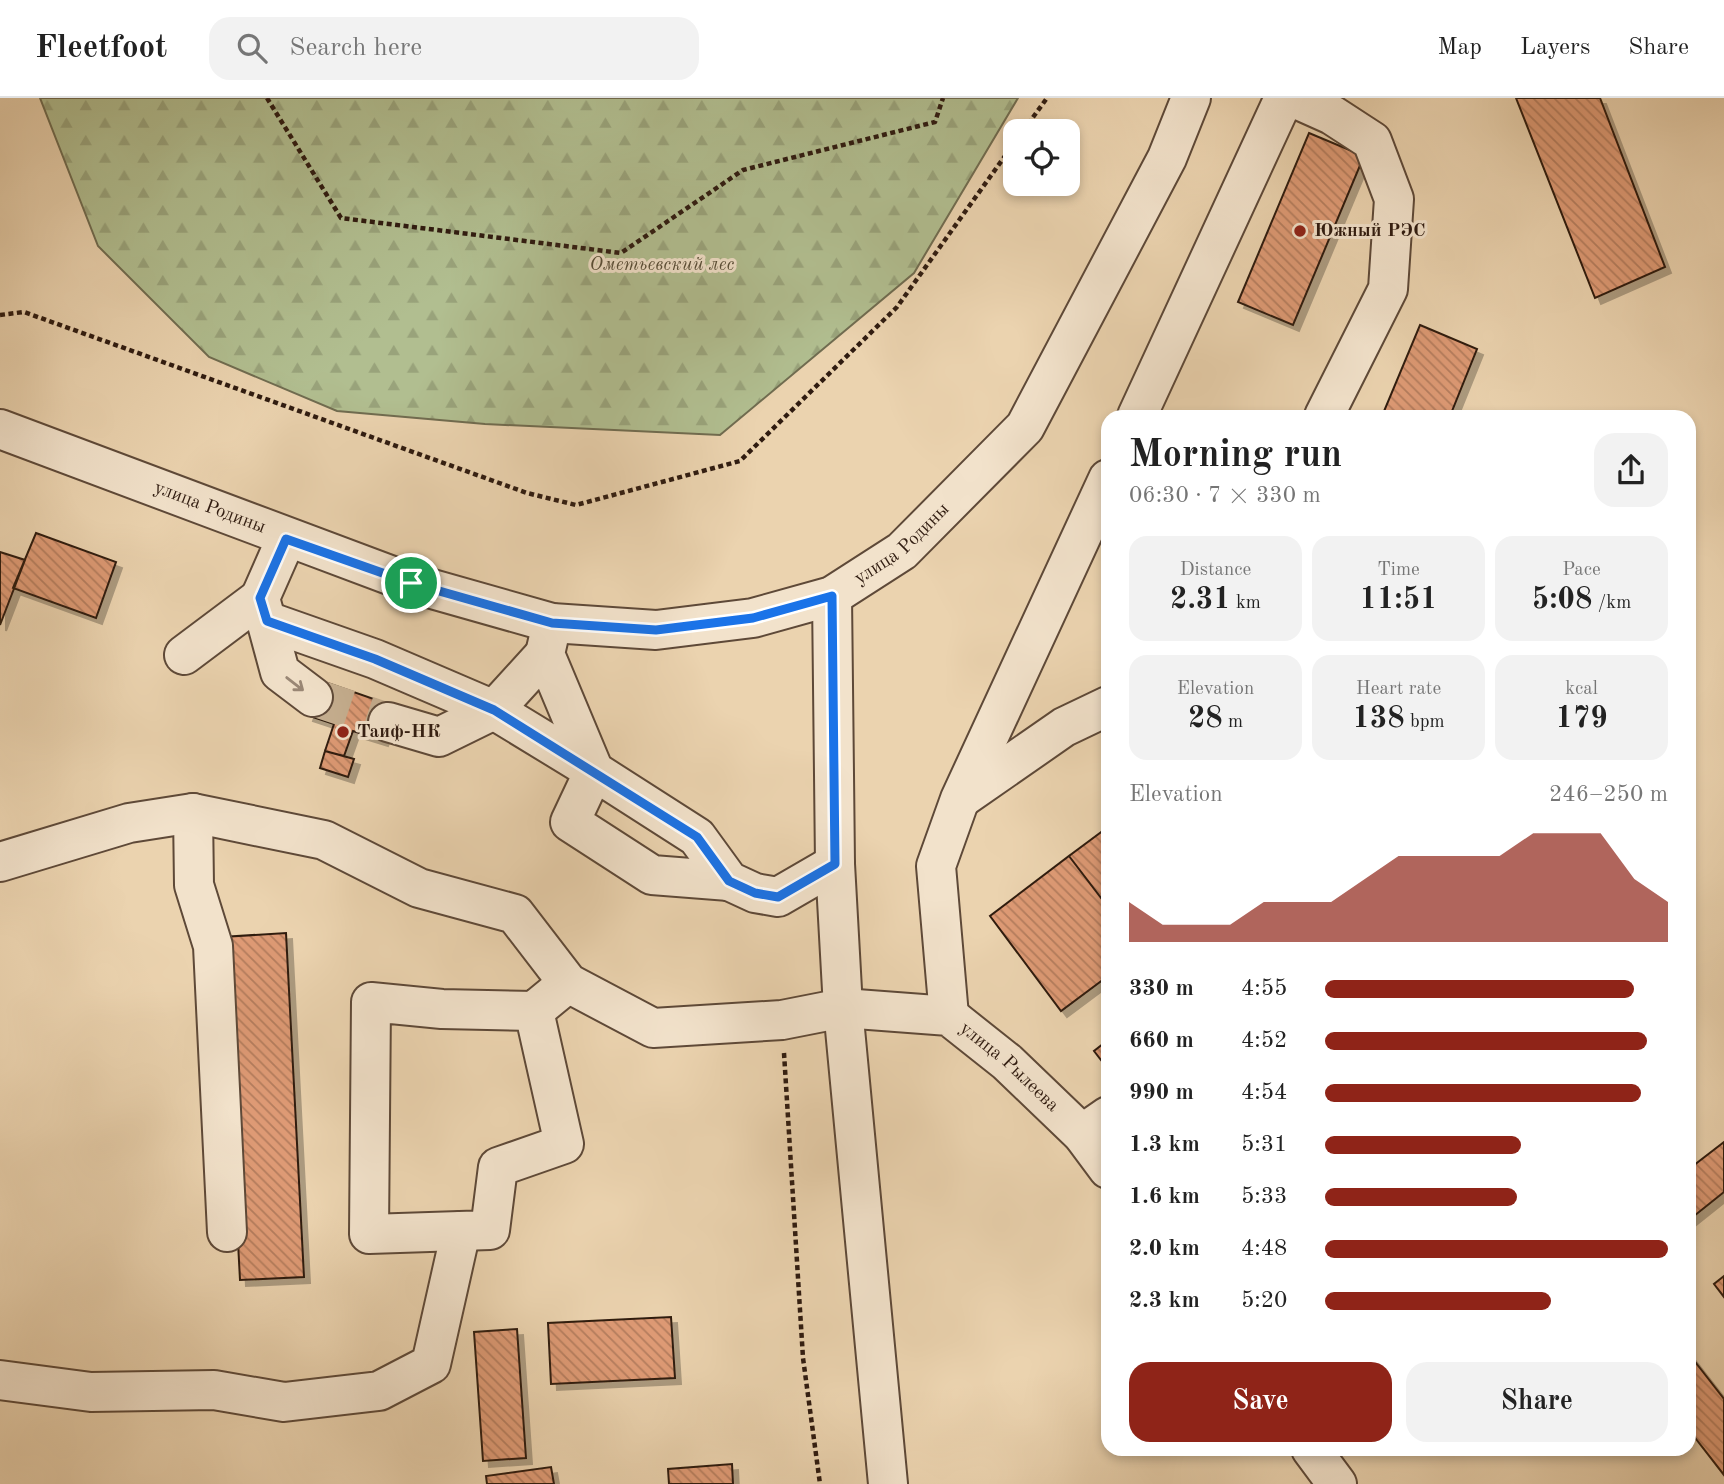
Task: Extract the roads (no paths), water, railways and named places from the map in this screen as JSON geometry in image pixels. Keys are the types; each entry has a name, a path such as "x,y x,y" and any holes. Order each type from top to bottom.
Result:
{"street":[{"name":"улица Родины","path":"0,429 286,539 411,583 548,639 753,618 832,596 902,551 1025,427 1167,158 1191,98"},
{"path":"1140,410 1283,98"},
{"path":"1294,98 1332,115 1372,141 1394,199 1388,289 1327,410"},
{"path":"949,1016 936,866 960,799 1101,494"},
{"path":"286,539 263,610 280,672 313,697"},
{"path":"832,596 835,864 843,1008 888,1484"},
{"path":"184,655 263,610"},
{"path":"263,610 494,710 697,837 729,881"},
{"path":"548,639 594,771 570,822 652,875 729,881 755,893 778,897 835,864"},
{"path":"388,722 439,737 494,710 548,639"},
{"path":"960,799 1064,727 1101,709"},
{"path":"0,862 129,823 192,813 324,840 419,888 515,914 568,983 534,1011 442,1009 371,1002 369,1234 489,1230 498,1167 564,1144 534,1011"},
{"path":"192,813 194,885 213,946 227,1232"},
{"name":"улица Рылеева","path":"568,983 653,1028 782,1020 843,1008 949,1016 1007,1062 1095,1125 1101,1145"},
{"path":"0,1380 91,1392 214,1390 284,1402 379,1391 431,1364 452,1282 461,1231"},
{"path":"1316,1456 1336,1484"}],"tunnel":[{"path":"313,697 388,722"}],"place":[{"name":"Южный РЭС","path":"1300,231"},
{"name":"Таиф-НК","path":"343,732"}],"park label":[{"name":"Ометьевский лес","path":"662,265"}]}
